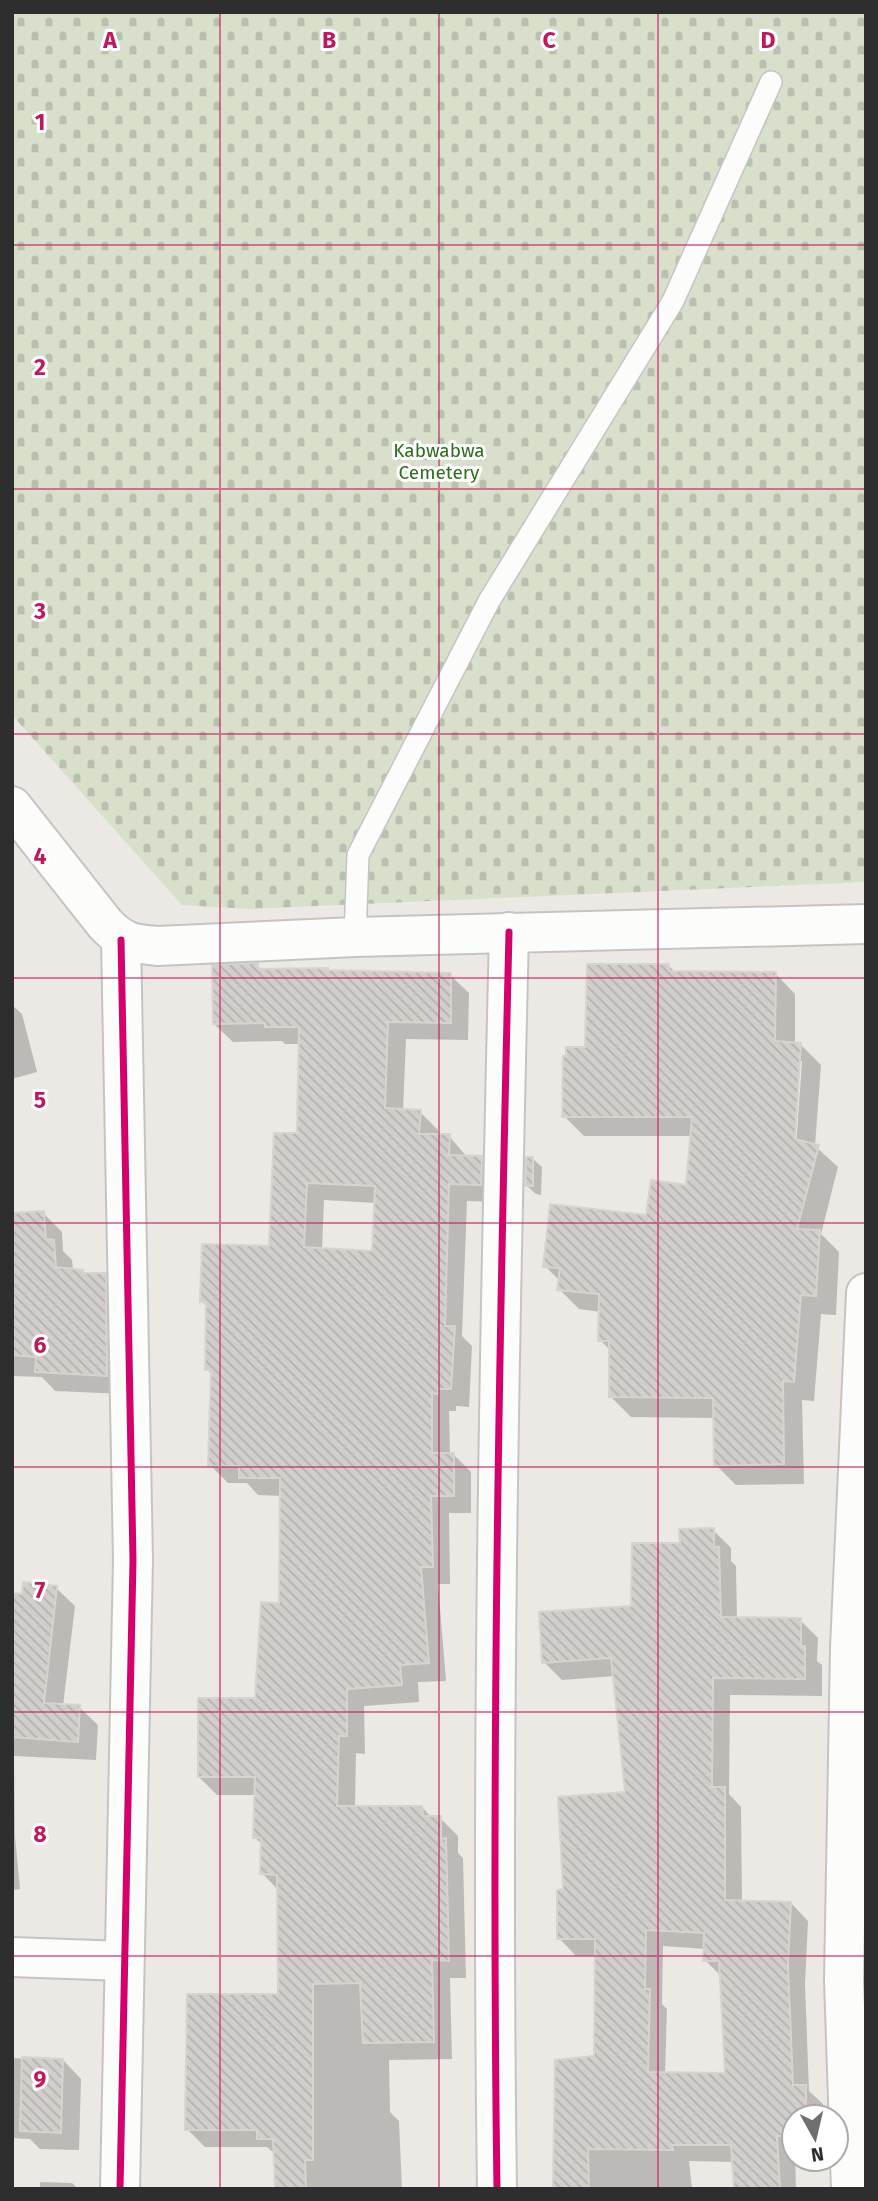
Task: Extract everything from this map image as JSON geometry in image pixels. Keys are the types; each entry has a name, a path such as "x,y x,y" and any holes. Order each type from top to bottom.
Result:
{"street":[{"path":"12,806 106,925 121,940 138,945 509,932 866,924"},
{"path":"497,2189 494,1977 497,1429 509,932"},
{"path":"120,2189 134,1560 121,940"},
{"path":"851,2189 844,1980 850,1648 866,1293"},
{"path":"12,1956 124,1961"}],"lane":[{"path":"355,937 358,855 489,601 673,300 771,82"}],"green space":[{"name":"Kabwabwa Cemetery","path":"12,12 866,12 866,882 249,909 182,905 12,715"}],"building":[{"path":"258,963 258,969 328,968 451,973 451,1023 388,1022 385,1108 421,1110 419,1134 450,1134 449,1155 482,1156 481,1185 449,1184 445,1326 455,1326 451,1389 438,1389 438,1394 432,1393 432,1453 454,1453 454,1496 431,1496 433,1567 421,1567 429,1663 400,1665 402,1685 347,1689 347,1736 339,1736 337,1806 422,1806 423,1816 441,1816 441,1839 446,1838 449,1961 432,1960 434,2042 363,2043 360,1983 313,1984 313,2160 305,2160 306,2189 275,2189 273,2139 257,2139 257,2130 185,2130 187,1994 278,1994 277,1875 260,1874 261,1838 253,1838 255,1777 198,1777 198,1698 255,1698 261,1602 279,1603 280,1478 239,1478 239,1466 208,1466 211,1370 205,1370 206,1302 200,1302 202,1244 269,1246 274,1133 297,1133 299,1027 265,1027 265,1023 213,1024 212,965","holes":["307,1183 375,1186 372,1251 304,1247"]},
{"path":"587,964 669,964 669,971 776,972 775,1041 801,1043 795,1139 819,1145 797,1229 820,1230 816,1296 801,1295 794,1382 783,1381 784,1464 714,1466 713,1398 609,1397 609,1341 598,1341 599,1294 557,1290 560,1268 543,1267 550,1204 646,1215 651,1180 686,1185 692,1117 562,1117 563,1056 566,1056 566,1047 585,1047"},
{"path":"526,1157 533,1157 533,1186 525,1186"},
{"path":"44,1211 46,1239 54,1240 56,1267 83,1270 83,1273 106,1273 107,1376 35,1372 36,1357 12,1355 12,1213"},
{"path":"714,1528 714,1547 719,1547 721,1617 801,1618 801,1646 805,1646 805,1679 713,1678 712,1787 725,1787 725,1900 791,1902 788,1966 793,2085 806,2085 806,2103 780,2103 780,2136 777,2136 780,2189 734,2189 731,2145 672,2145 673,2150 588,2149 589,2189 553,2189 555,2060 594,2056 595,1939 557,1939 557,1890 563,1889 558,1797 625,1792 611,1658 542,1663 539,1612 631,1606 632,1543 680,1543 679,1529","holes":["646,1930 704,1933 703,1961 719,1961 725,2073 648,2072 650,1989 645,1989"]},
{"path":"23,1582 57,1586 44,1703 80,1705 78,1742 12,1737 12,1593 22,1594"},
{"path":"22,2057 63,2059 61,2133 20,2131"}],"cycle path":[{"path":"497,2189 497,1560 509,932"},
{"path":"120,2189 133,1560 121,940"}]}
